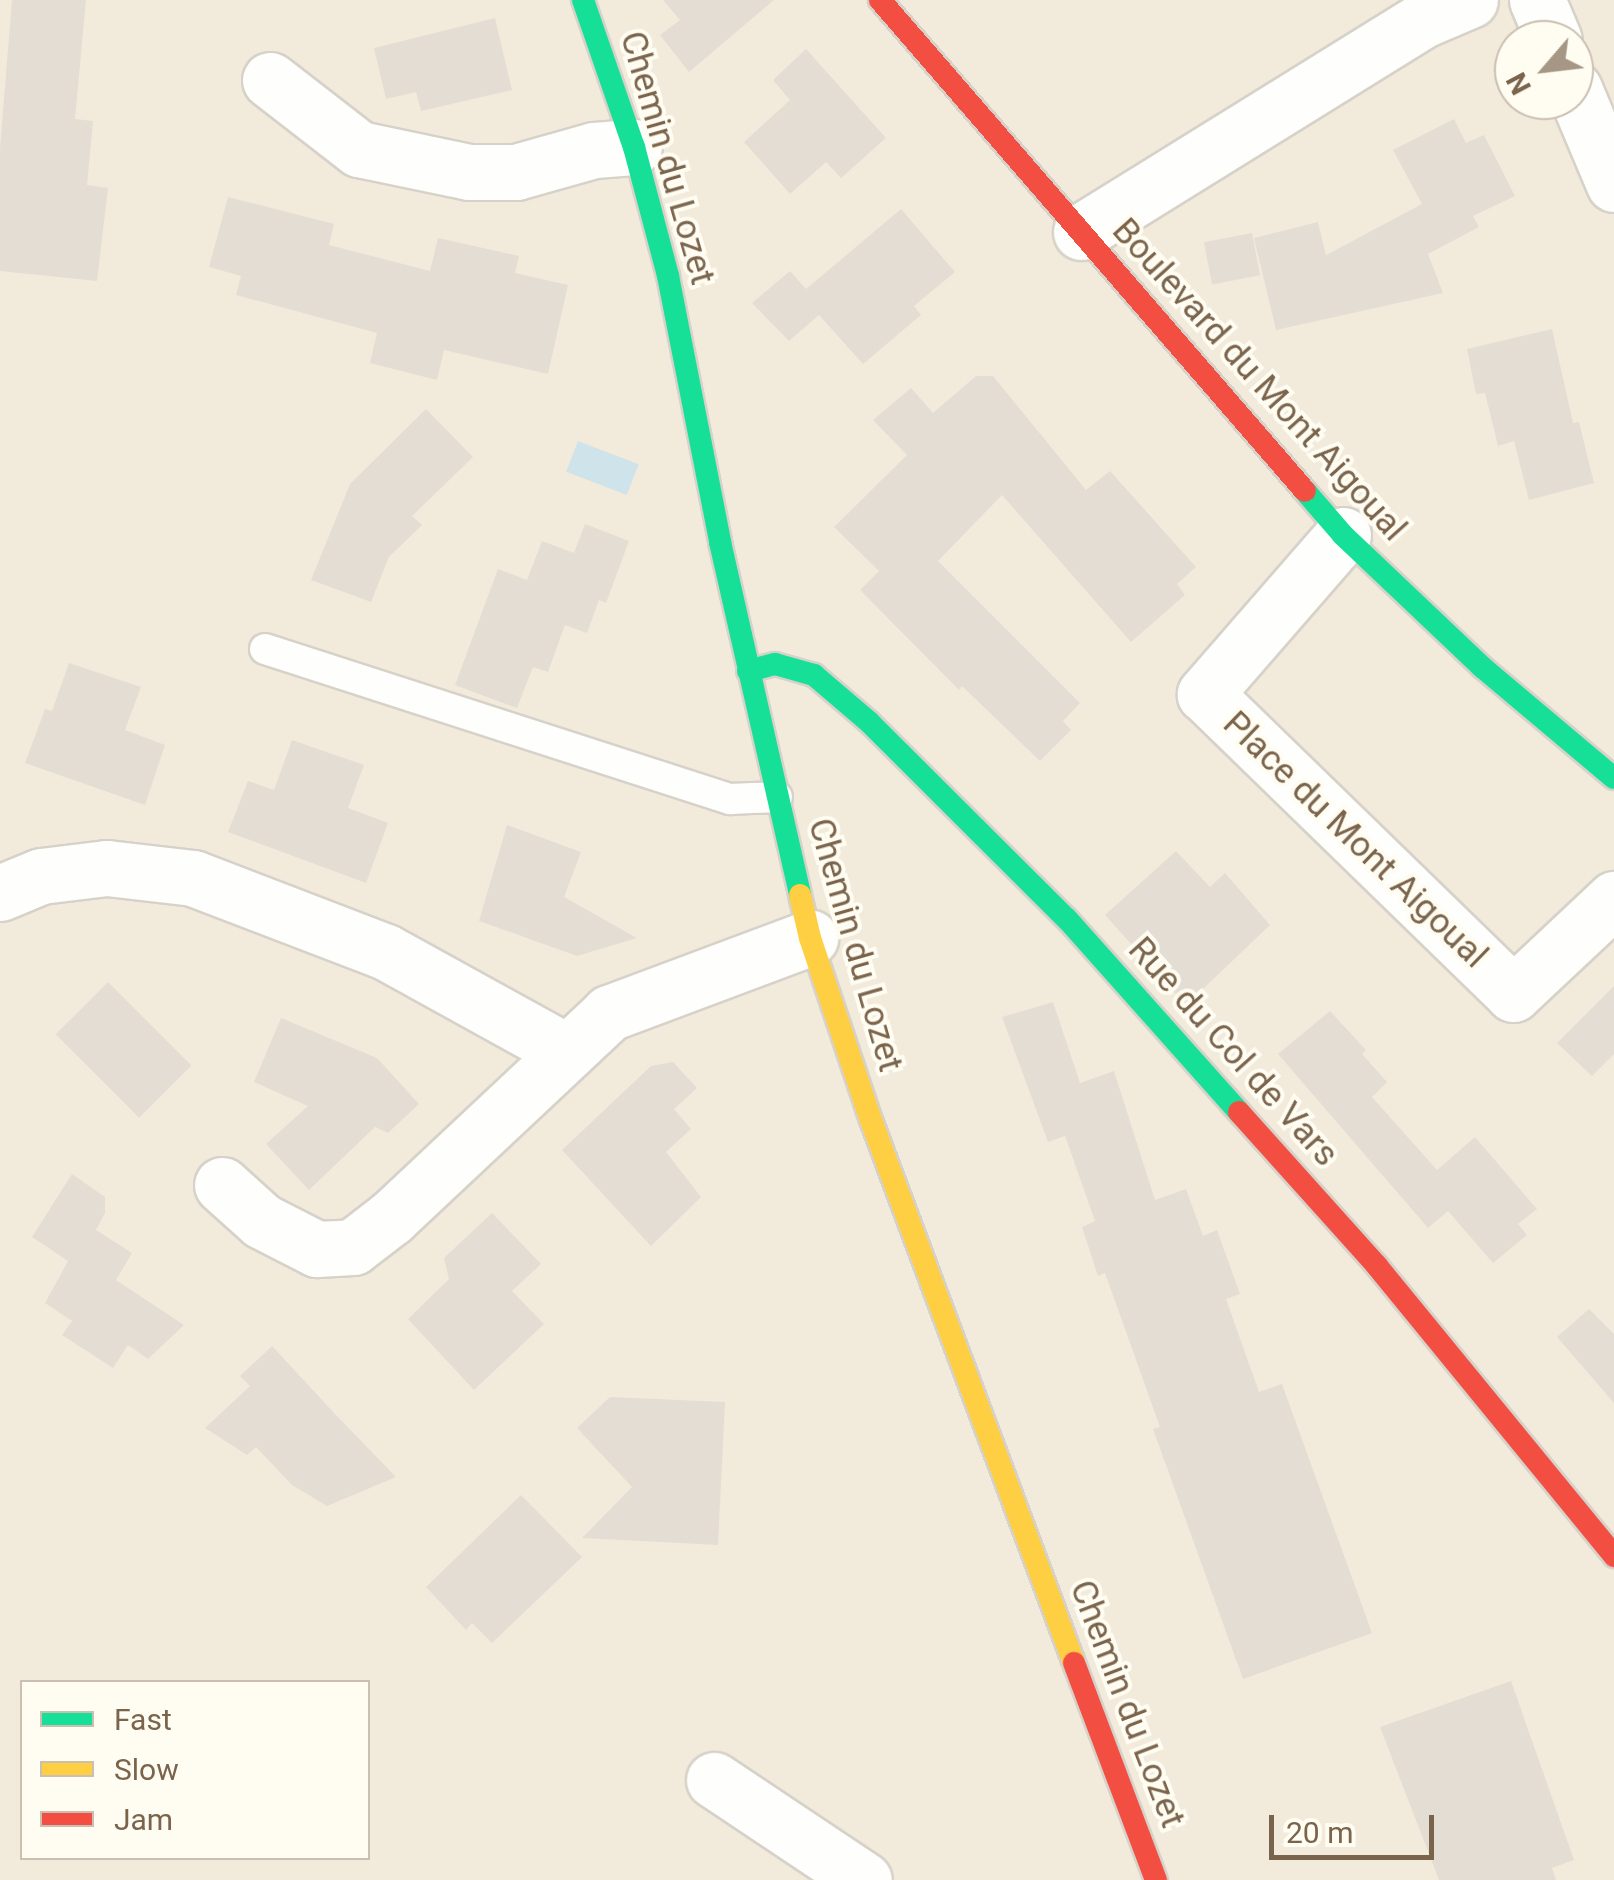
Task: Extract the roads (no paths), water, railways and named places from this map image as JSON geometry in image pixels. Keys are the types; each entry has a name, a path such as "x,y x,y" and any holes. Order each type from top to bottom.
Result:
{"street":[{"name":"Chemin du Lozet","path":"583,0 634,146 668,276 748,670 810,938 878,1139 1156,1880"},
{"name":"Boulevard du Mont Aigoual","path":"880,0 1344,535 1482,667 1614,778"},
{"path":"1081,232 1436,7"},
{"path":"270,80 359,148 469,172 516,172 594,150 634,146"},
{"path":"1587,120 1614,184"},
{"name":"Place du Mont Aigoual","path":"1344,535 1204,694 1513,994 1614,898"},
{"name":"Rue du Col de Vars","path":"748,670 775,664 814,675 869,722 1067,919 1377,1266 1614,1556"},
{"path":"0,894 41,876 107,868 193,878 386,952 565,1051"},
{"path":"222,1185 262,1221 316,1249 353,1247 392,1217 565,1051 620,1007 810,938"},
{"path":"714,1780 864,1880"}],"lane":[{"path":"264,649 730,799 778,797"}]}
